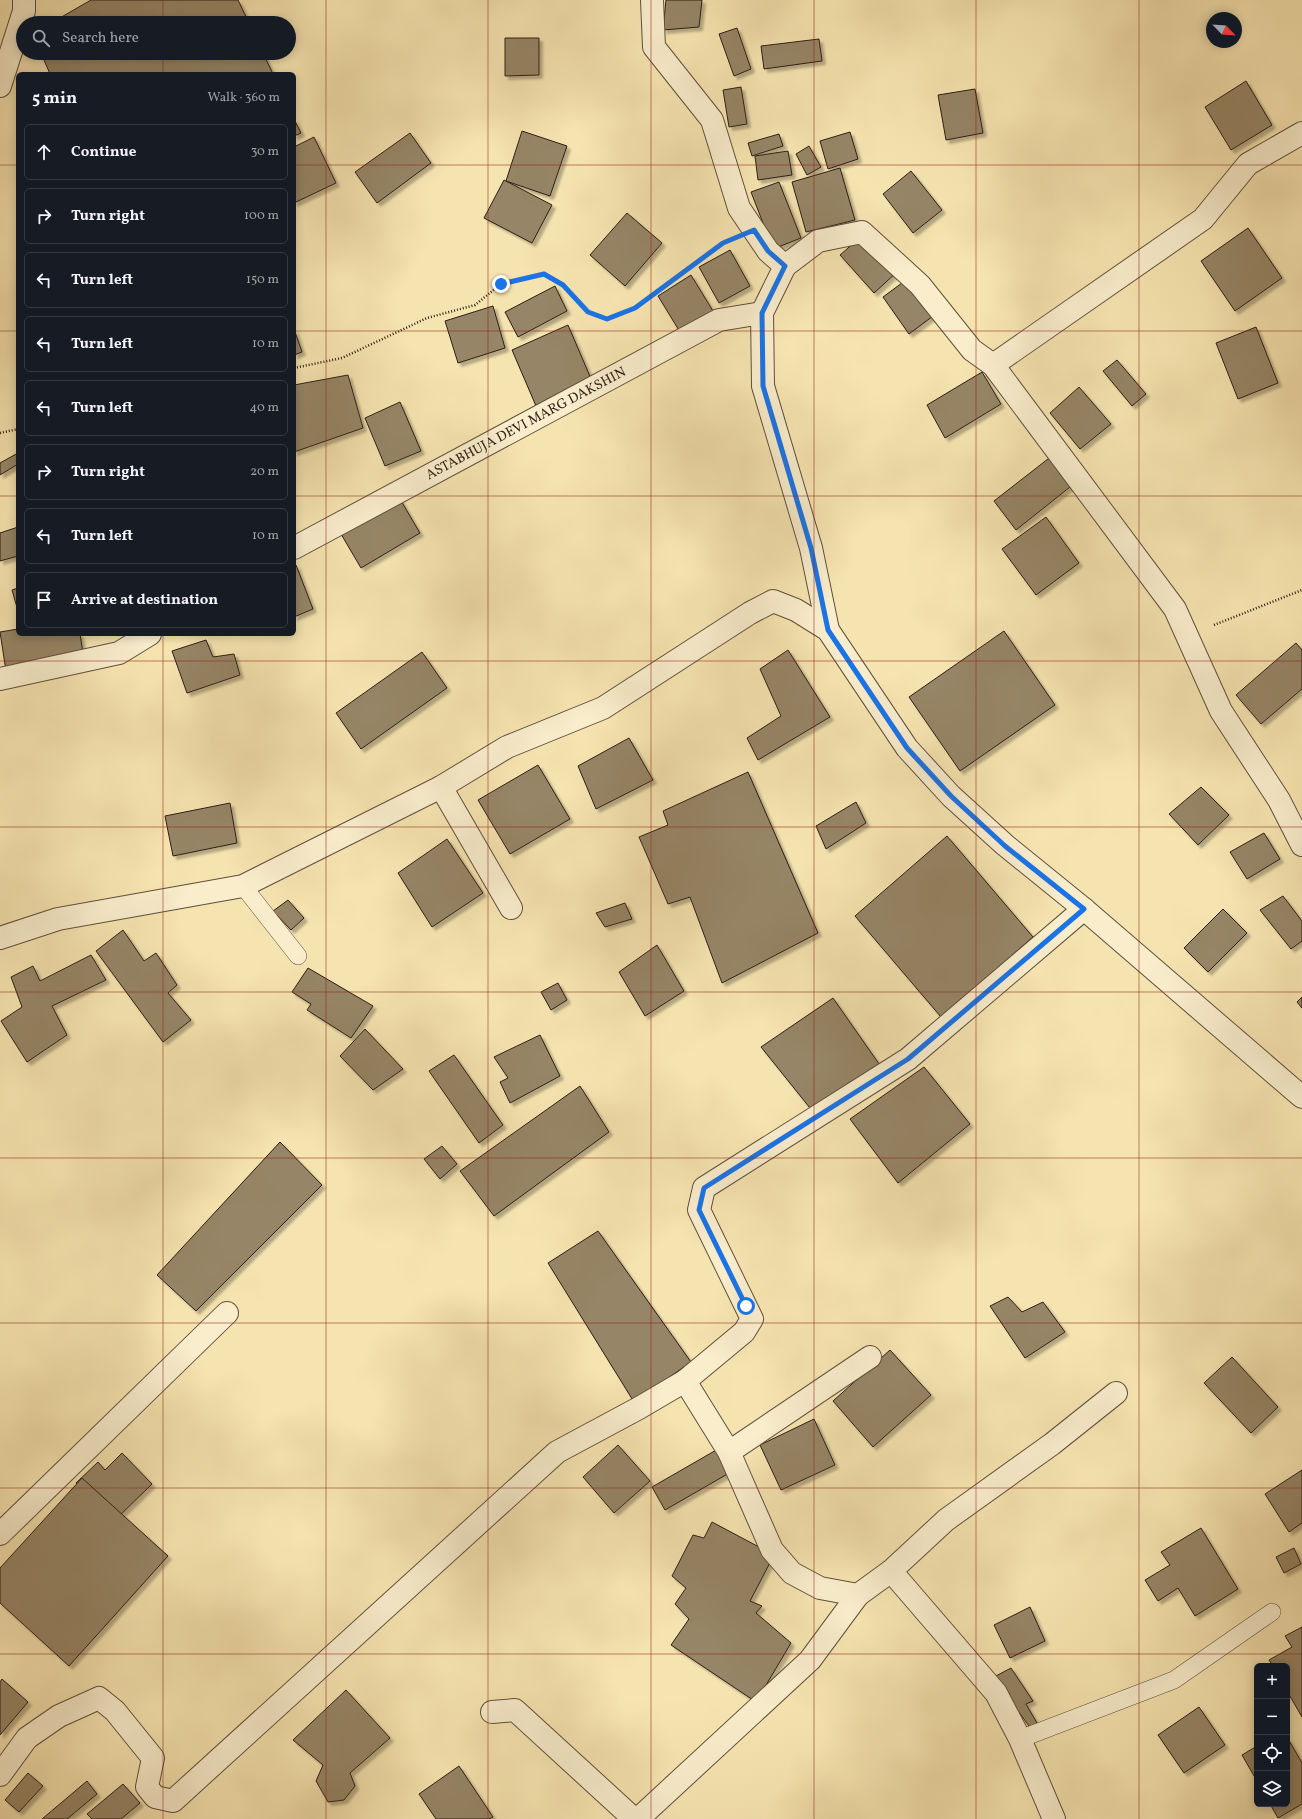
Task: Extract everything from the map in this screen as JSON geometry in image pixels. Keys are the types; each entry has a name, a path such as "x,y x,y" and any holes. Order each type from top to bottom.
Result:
{"street":[{"path":"22,16 24,0"},
{"path":"652,0 654,47 712,120 739,208 768,251 785,266"},
{"path":"0,86 16,36"},
{"path":"993,364 1203,218 1248,164 1302,133"},
{"path":"1302,845 1279,800 1222,711 1176,609 993,364 972,350 920,286 862,232 818,241 785,266 762,313 763,386 811,548 828,630 907,748 946,791 1005,846 1084,909 1302,1097"},
{"name":"ASTABHUJA DEVI MARG DAKSHIN","path":"296,547 719,320 762,313"},
{"path":"0,938 58,918 243,886 441,787 508,747 603,708 750,613 773,601 796,610 828,630"},
{"path":"0,679 119,653 147,636"},
{"path":"441,787 511,908"},
{"path":"0,1774 27,1738 59,1716 99,1698 115,1711 153,1758 147,1787 155,1797 173,1802 556,1452 639,1408 685,1381 744,1332 752,1318 699,1210 704,1188 908,1059 1084,909"},
{"path":"0,1534 227,1313"},
{"path":"729,1452 870,1357"},
{"path":"685,1381 729,1452 772,1550 792,1573 820,1588 858,1595"},
{"path":"638,1819 810,1660 858,1595 891,1571 946,1520 1052,1444 1116,1393"},
{"path":"891,1571 996,1693 1020,1739 1054,1819"},
{"path":"492,1712 515,1710 634,1819"}],"lane":[{"path":"243,886 298,956"},
{"path":"1020,1739 1174,1680 1272,1612"}],"path":[{"path":"296,368 342,358 428,318 475,305 501,284 544,274 563,285 588,312 607,319 635,308 723,243 754,230"},
{"path":"0,433 16,429"},
{"path":"1188,636 1302,590"}],"building":[{"path":"91,0 238,0 246,16 63,16"},
{"path":"666,0 702,0 699,27 663,30"},
{"path":"737,28 751,69 734,76 719,34"},
{"path":"505,38 539,38 539,75 505,76"},
{"path":"819,39 822,61 764,69 761,46"},
{"path":"44,60 266,60 272,72 49,72"},
{"path":"1246,81 1272,125 1231,150 1205,107"},
{"path":"741,87 747,124 729,127 723,90"},
{"path":"975,89 983,133 946,140 938,95"},
{"path":"296,123 301,133 296,135"},
{"path":"522,131 567,146 550,196 506,181"},
{"path":"850,132 858,159 828,169 820,141"},
{"path":"410,133 431,163 377,203 355,172"},
{"path":"779,134 783,146 752,156 748,143"},
{"path":"314,137 336,183 296,202 296,146"},
{"path":"809,146 821,167 807,175 796,154"},
{"path":"788,151 792,175 758,180 755,156"},
{"path":"840,168 855,220 806,232 792,182"},
{"path":"911,171 942,210 913,233 883,194"},
{"path":"504,180 552,205 532,243 484,218"},
{"path":"779,182 801,238 773,249 751,192"},
{"path":"627,213 662,243 625,286 590,255"},
{"path":"1248,228 1282,278 1235,311 1201,261"},
{"path":"864,234 897,272 874,293 840,255"},
{"path":"730,250 750,286 719,303 699,267"},
{"path":"691,275 713,311 680,332 658,296"},
{"path":"906,280 933,316 909,334 883,297"},
{"path":"555,286 567,311 518,337 505,312"},
{"path":"493,306 505,348 458,363 445,321"},
{"path":"568,325 592,381 536,406 512,350"},
{"path":"1256,327 1278,383 1238,399 1216,343"},
{"path":"296,335 302,352 296,354"},
{"path":"1117,360 1146,394 1132,406 1103,371"},
{"path":"982,372 1001,404 945,438 927,405"},
{"path":"348,375 363,428 296,451 296,385"},
{"path":"1079,387 1111,424 1080,449 1050,413"},
{"path":"400,402 421,451 385,466 365,418"},
{"path":"16,454 16,465 0,475 0,463"},
{"path":"1053,455 1075,483 1016,530 994,501"},
{"path":"400,499 420,533 361,568 341,534"},
{"path":"1046,517 1079,563 1036,595 1002,549"},
{"path":"16,528 16,557 0,561 0,533"},
{"path":"296,565 313,609 296,616"},
{"path":"16,589 16,604 12,590"},
{"path":"16,629 16,636 80,636 84,659 6,671 0,632"},
{"path":"1004,631 1055,705 960,771 909,697"},
{"path":"206,640 213,657 234,654 240,675 187,693 172,651"},
{"path":"1296,643 1302,650 1302,689 1261,724 1236,695"},
{"path":"788,650 830,717 758,760 747,738 781,716 760,669"},
{"path":"422,652 447,688 361,749 336,713"},
{"path":"629,738 653,780 596,809 578,766"},
{"path":"538,765 570,819 510,854 478,800"},
{"path":"748,772 818,933 722,983 690,897 668,904 639,837 668,825 663,811"},
{"path":"1201,787 1229,815 1198,845 1169,814"},
{"path":"856,802 866,823 826,849 816,826"},
{"path":"230,803 237,843 173,856 165,816"},
{"path":"1264,833 1280,859 1247,879 1230,852"},
{"path":"947,836 1033,937 941,1017 855,916"},
{"path":"447,839 483,893 432,927 398,873"},
{"path":"1283,896 1302,921 1302,941 1291,949 1260,910"},
{"path":"288,900 304,918 291,930 273,911"},
{"path":"625,903 632,919 605,927 596,913"},
{"path":"1223,909 1247,933 1208,972 1184,948"},
{"path":"123,930 144,961 156,953 177,985 168,993 191,1020 163,1042 96,951"},
{"path":"657,945 684,991 645,1016 619,972"},
{"path":"91,955 106,980 52,1006 67,1035 27,1062 1,1021 22,1007 11,977 33,966 40,981"},
{"path":"308,968 373,1006 351,1038 307,1010 311,1004 292,992"},
{"path":"558,983 567,1000 551,1010 541,992"},
{"path":"1302,997 1302,1008 1297,1002"},
{"path":"833,998 884,1071 814,1113 761,1047"},
{"path":"365,1029 403,1069 373,1090 340,1056"},
{"path":"540,1035 560,1076 510,1103 500,1082 508,1078 494,1057"},
{"path":"454,1055 503,1125 479,1143 429,1071"},
{"path":"924,1067 970,1124 898,1183 850,1119"},
{"path":"580,1086 609,1132 494,1216 460,1171"},
{"path":"280,1142 322,1185 196,1311 157,1275"},
{"path":"442,1146 457,1164 440,1179 424,1159"},
{"path":"598,1231 691,1362 634,1402 548,1263"},
{"path":"1008,1297 1022,1312 1043,1302 1065,1332 1025,1358 990,1306"},
{"path":"890,1350 931,1395 873,1447 833,1401"},
{"path":"1232,1357 1278,1407 1251,1433 1204,1383"},
{"path":"814,1419 835,1465 781,1490 760,1445"},
{"path":"618,1445 650,1481 614,1513 583,1477"},
{"path":"718,1449 731,1472 665,1510 652,1487"},
{"path":"122,1453 152,1484 113,1522 76,1483 98,1462 105,1470"},
{"path":"1302,1470 1302,1523 1289,1532 1265,1494"},
{"path":"82,1478 168,1556 69,1666 0,1603 0,1568"},
{"path":"712,1522 774,1555 750,1601 762,1606 756,1613 791,1643 756,1702 671,1645 689,1619 675,1604 686,1588 672,1576 693,1535 704,1538"},
{"path":"1201,1528 1238,1589 1195,1616 1178,1588 1158,1601 1145,1580 1170,1565 1161,1552"},
{"path":"1294,1548 1301,1564 1284,1573 1276,1557"},
{"path":"1030,1607 1045,1641 1010,1658 994,1625"},
{"path":"1302,1627 1302,1717 1290,1696 1290,1663 1271,1663 1269,1660 1292,1647 1285,1636"},
{"path":"1011,1668 1033,1701 1026,1704 1037,1723 1031,1729 994,1677"},
{"path":"2,1679 28,1702 0,1735 0,1682"},
{"path":"346,1690 390,1738 350,1773 355,1786 344,1800 328,1802 316,1781 323,1765 293,1740"},
{"path":"1199,1707 1225,1745 1184,1773 1158,1735"},
{"path":"1290,1742 1302,1763 1302,1804 1278,1818 1272,1807 1290,1807"},
{"path":"1254,1748 1254,1776 1242,1755"},
{"path":"459,1766 493,1817 489,1819 436,1819 419,1794"},
{"path":"28,1773 43,1786 19,1812 5,1800"},
{"path":"87,1781 97,1794 67,1819 42,1819"},
{"path":"123,1784 140,1803 121,1819 92,1819 87,1814"}],"route":[{"path":"501,284 544,274 563,285 588,312 607,319 635,308 723,243 754,230 768,251 785,266 762,313 763,386 811,548 828,630 907,748 951,796 1005,846 1084,909 908,1059 718,1177 704,1188 699,1210 746,1306"}]}
